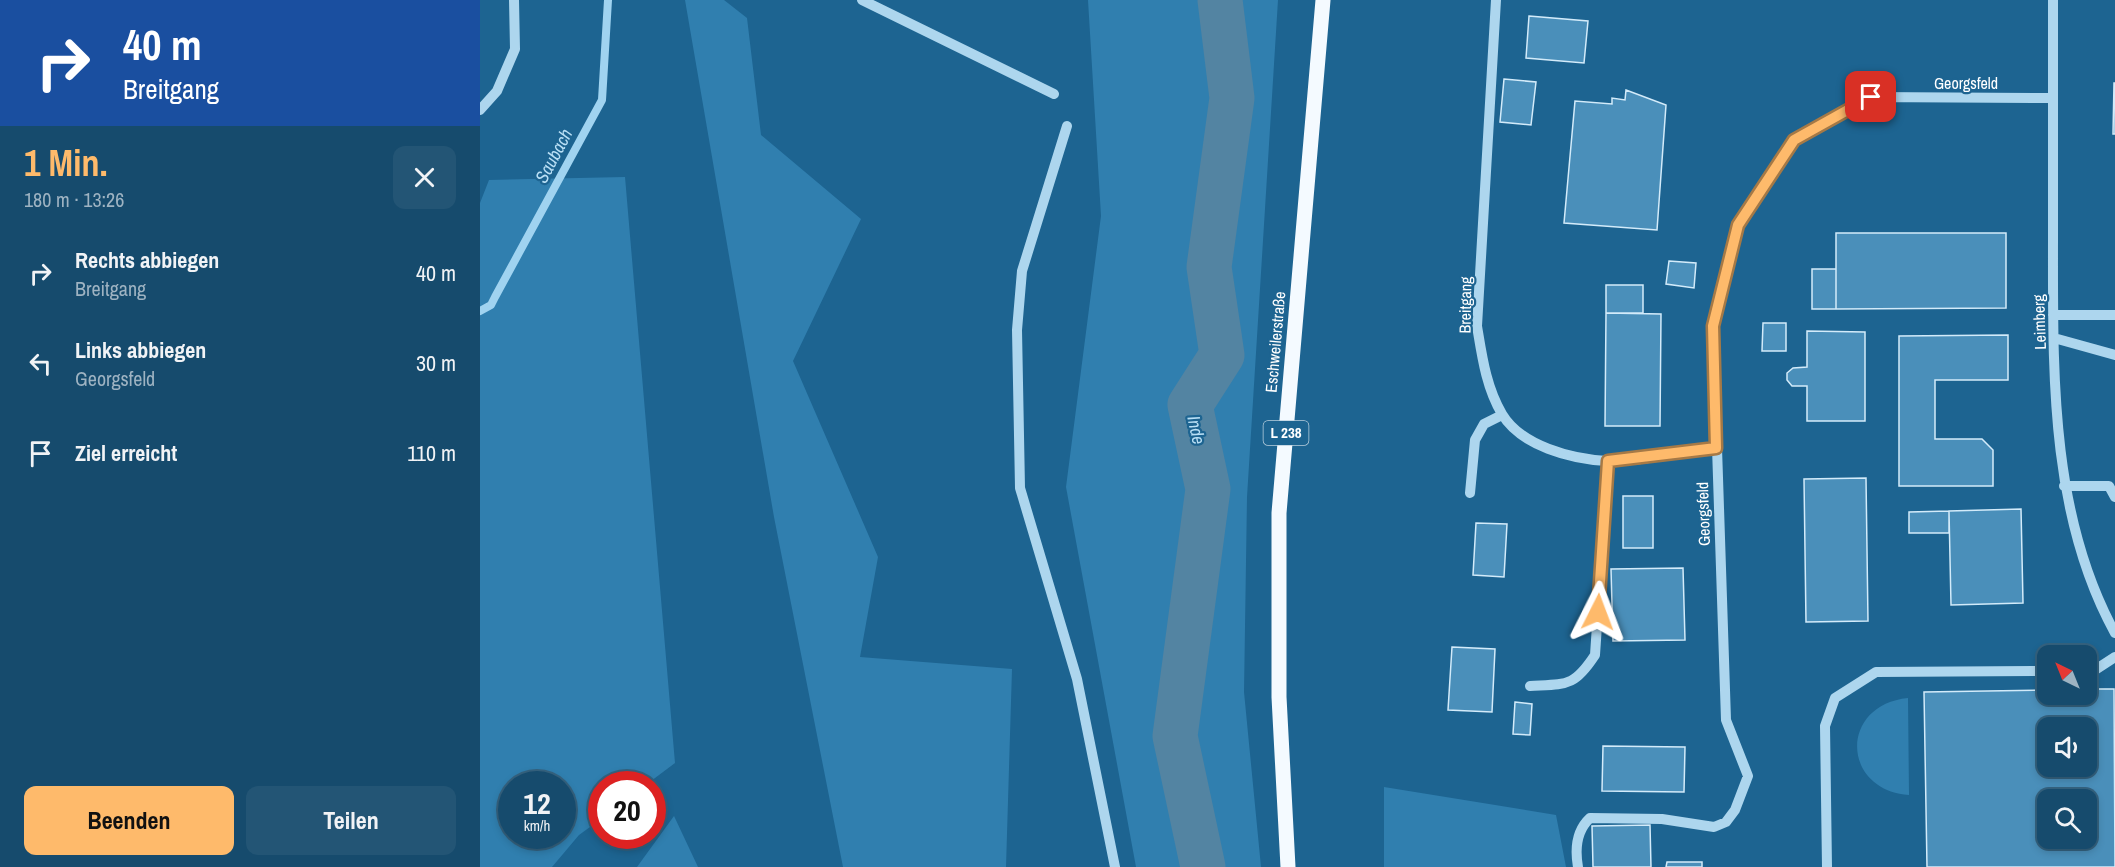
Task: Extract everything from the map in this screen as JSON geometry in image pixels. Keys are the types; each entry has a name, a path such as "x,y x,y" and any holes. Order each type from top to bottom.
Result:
{"main road":[{"name":"Eschweilerstraße","path":"1288,867 1280,697 1279,513 1323,0"}],"street":[{"path":"480,110 497,91 515,49 513,0"},
{"path":"862,0 1054,94"},
{"name":"Breitgang","path":"1496,0 1477,326 1485,374 1502,415 1517,431 1536,444 1576,457 1608,461 1716,448"},
{"name":"Leimberg","path":"2053,0 2053,315 2064,486 2087,576 2115,633"},
{"name":"Georgsfeld","path":"1578,867 1576,852 1580,833 1590,818 1662,819 1714,827 1726,822 1736,810 1748,776 1726,720 1713,326 1738,225 1794,140 1871,97 2053,98"},
{"path":"1066,126 1022,271 1017,330 1020,488 1077,679 1115,867"},
{"path":"2053,315 2115,315"},
{"path":"2054,338 2115,355"},
{"path":"1470,493 1475,440 1484,424 1502,415"},
{"path":"1530,686 1563,684 1581,677 1595,654 1608,461"},
{"path":"2064,486 2109,486 2115,497"},
{"path":"2097,669 2115,657"},
{"path":"1827,867 1825,726 1835,698 1876,672 2037,671"}],"shaded area":[{"path":"685,0 724,0 747,18 761,135 861,219 793,361 878,557 860,657 1012,669 1006,867 843,867 774,517"},
{"path":"1088,0 1278,0 1247,497 1244,692 1261,867 1136,867 1066,487 1101,216"},
{"path":"625,177 675,763 664,771 588,771 588,828 576,839 576,771 498,771 498,849 567,849 552,867 480,867 480,203 489,180"},
{"path":"1908,698 1909,795 1887,790 1870,779 1861,764 1857,747 1860,730 1869,715 1885,704"},
{"path":"1384,787 1556,815 1566,867 1384,867"},
{"path":"674,816 698,867 637,867 650,849 666,849 666,827"}],"building":[{"path":"1529,16 1588,21 1584,63 1526,58"},
{"path":"1504,79 1536,82 1531,125 1500,122"},
{"path":"2114,83 2115,134 2113,134"},
{"path":"1626,90 1666,105 1657,230 1564,223 1575,101 1612,104 1612,98 1625,100"},
{"path":"1836,233 2006,233 2006,308 1836,309"},
{"path":"1669,261 1696,263 1694,288 1666,284"},
{"path":"1812,269 1836,269 1836,309 1812,309"},
{"path":"1606,285 1643,285 1643,313 1606,313"},
{"path":"1606,313 1661,314 1660,426 1605,426"},
{"path":"1763,323 1786,323 1786,351 1762,351"},
{"path":"1807,331 1865,332 1865,421 1807,421 1807,386 1792,386 1787,380 1787,373 1793,368 1807,367"},
{"path":"2008,335 2008,380 1935,380 1935,439 1982,439 1993,450 1993,486 1899,486 1899,336"},
{"path":"1866,478 1868,621 1806,622 1804,479"},
{"path":"1623,496 1653,496 1653,548 1623,548"},
{"path":"2021,509 2023,603 1951,605 1949,511"},
{"path":"1949,511 1949,533 1909,533 1909,512"},
{"path":"1476,523 1507,524 1504,577 1473,575"},
{"path":"1683,568 1685,640 1613,641 1611,569"},
{"path":"1452,647 1495,649 1492,712 1448,710"},
{"path":"2097,689 2114,689 2115,867 1927,867 1924,692 2037,690 2037,705 2097,705"},
{"path":"1515,702 1532,704 1530,735 1513,734"},
{"path":"1603,746 1685,747 1684,792 1602,791"},
{"path":"1650,825 1651,867 1593,867 1592,826"},
{"path":"1667,862 1702,862 1702,867 1666,867"}],"waterway":[{"name":"Saubach","path":"480,311 491,305 602,100 608,0"},
{"name":"Inde","path":"1203,867 1175,736 1208,489 1190,405 1222,355 1209,267 1232,98 1220,0"}],"route":[{"path":"1598,612 1608,461 1716,448 1713,326 1738,225 1794,140 1871,97"}]}
